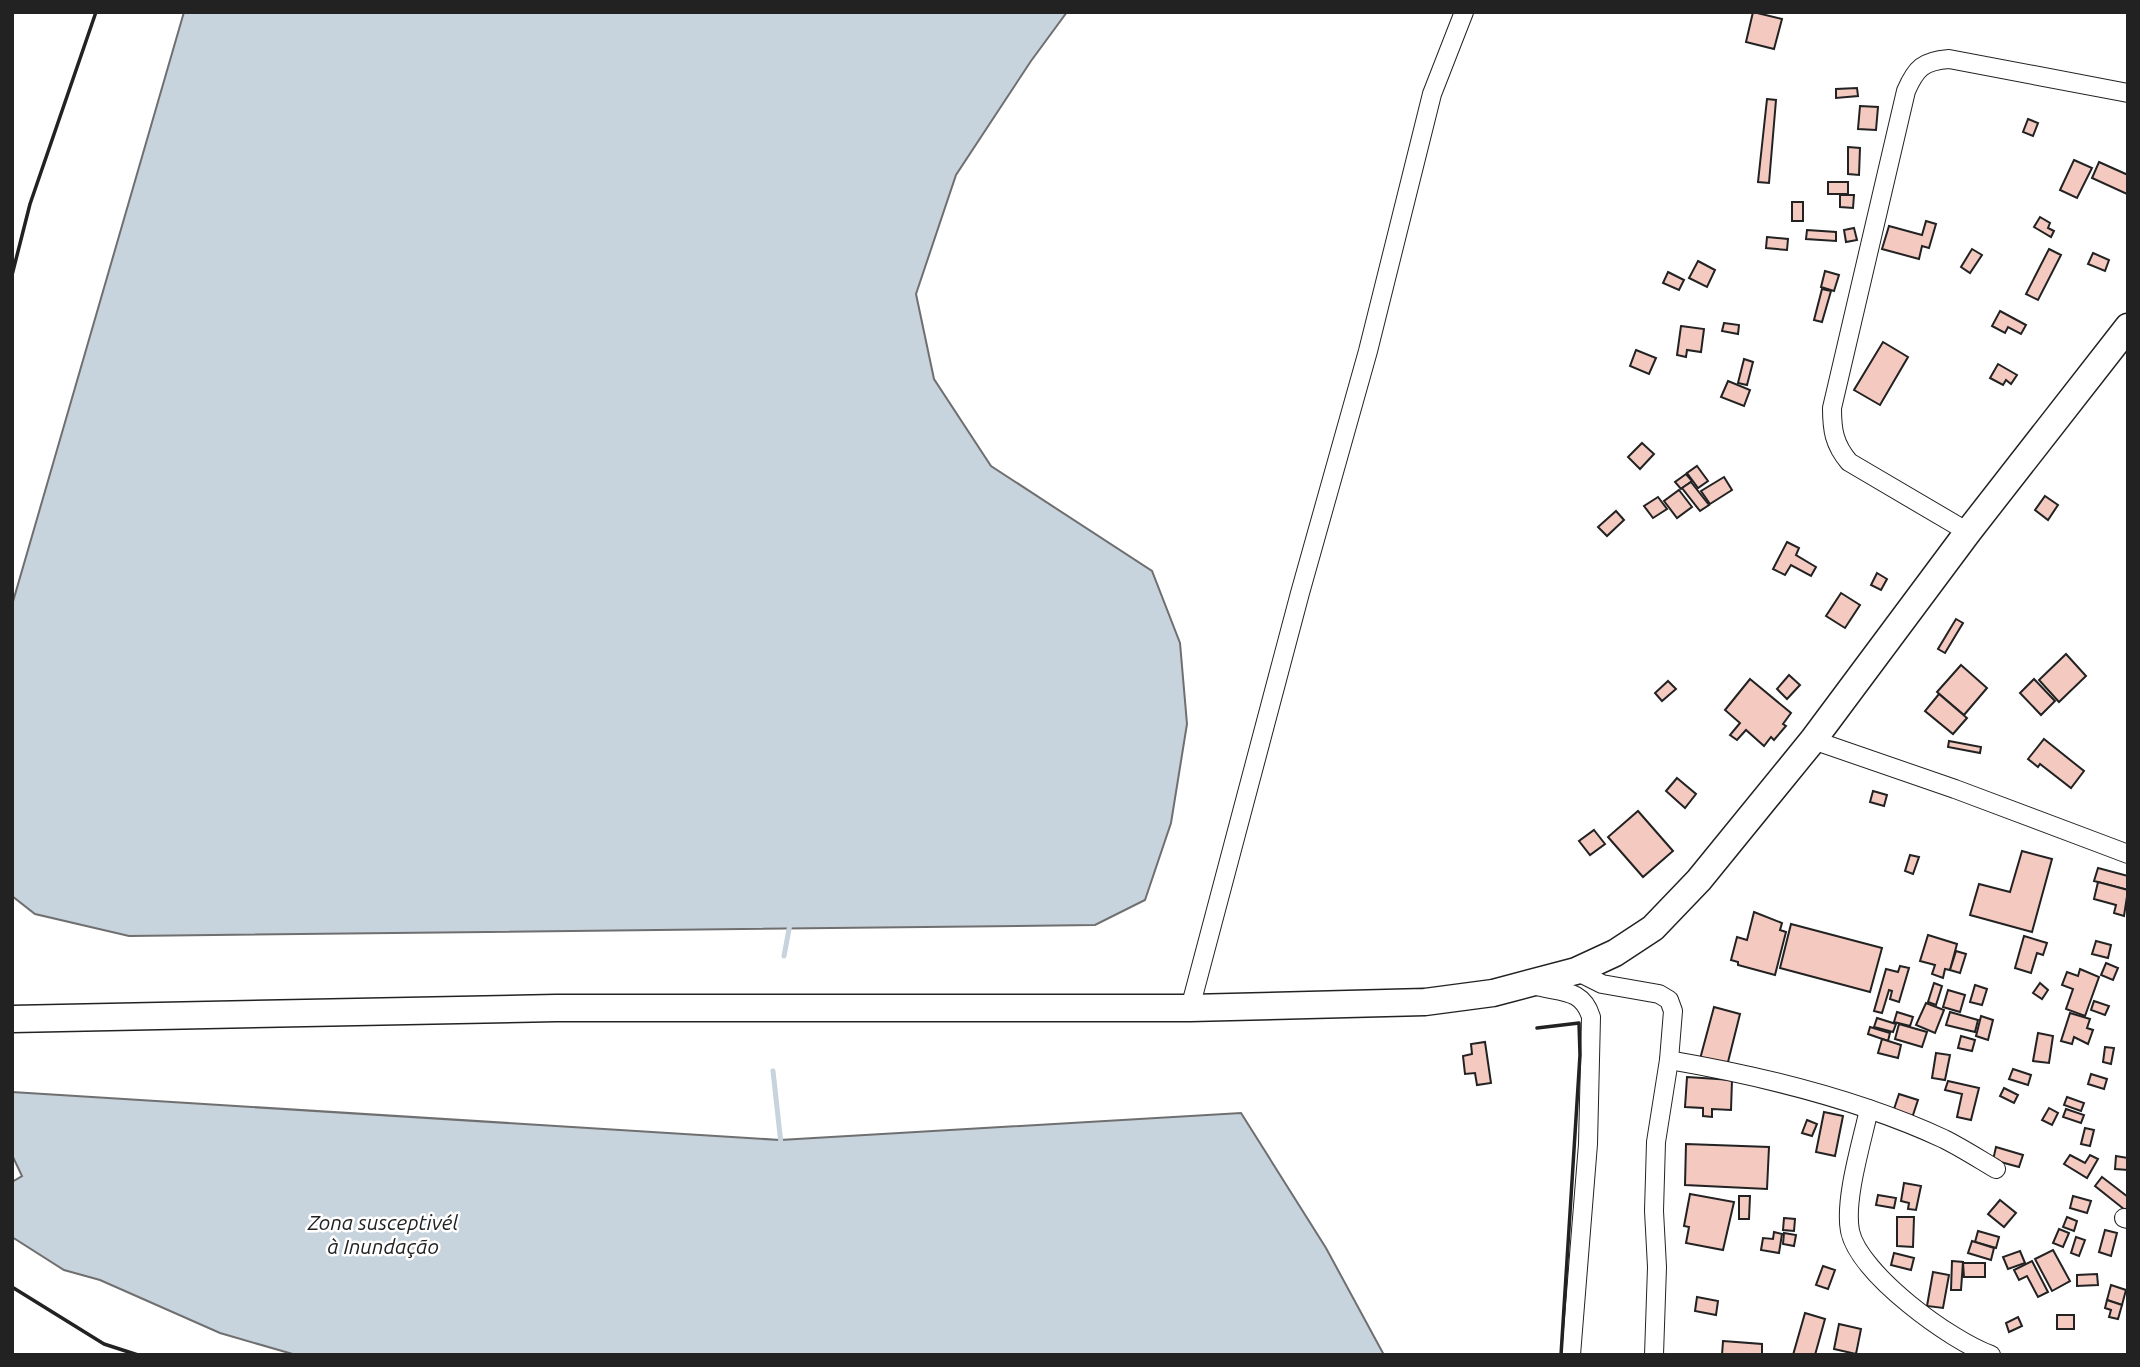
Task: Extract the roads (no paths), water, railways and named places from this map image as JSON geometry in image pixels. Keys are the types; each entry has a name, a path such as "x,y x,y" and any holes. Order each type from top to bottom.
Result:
{"main road":[{"path":"12,1019 556,1009 1190,1008 1425,1002 1493,993 1576,971 1615,953 1653,928 1699,880 1813,740 1968,532 2128,327"}],"street":[{"path":"1190,1008 1300,593 1368,351 1432,94 1464,12"},
{"path":"1968,532 1849,462 1838,449 1832,432 1832,408 1906,91 1922,66 1935,60 1949,59 2128,93"},
{"path":"1813,740 1955,789 2128,854"},
{"path":"1576,971 1602,984 1660,994 1669,999 1673,1011 1670,1060 1656,1142 1654,1211 1657,1267 1654,1355"},
{"path":"1530,984 1571,992 1587,1004 1591,1017 1588,1144 1572,1355"},
{"path":"1670,1060 1746,1073 1869,1110 1944,1139 1996,1169"},
{"path":"1869,1110 1849,1217 1850,1233 1861,1255 1908,1304 1972,1352 1992,1355"}],"water":[{"path":"184,12 1067,12 1031,61 956,175 916,294 934,379 991,466 1152,571 1180,643 1187,724 1171,823 1145,900 1095,925 129,936 35,914 12,896 12,605"},
{"name":"Zona susceptivél à Inundação","path":"12,1092 780,1140 1241,1113 1326,1248 1384,1355 296,1355 220,1333 100,1280 64,1270 12,1237 12,1182 22,1176 12,1155"}],"waterway":[{"path":"784,956 790,924"},
{"path":"773,1071 781,1144"}]}
